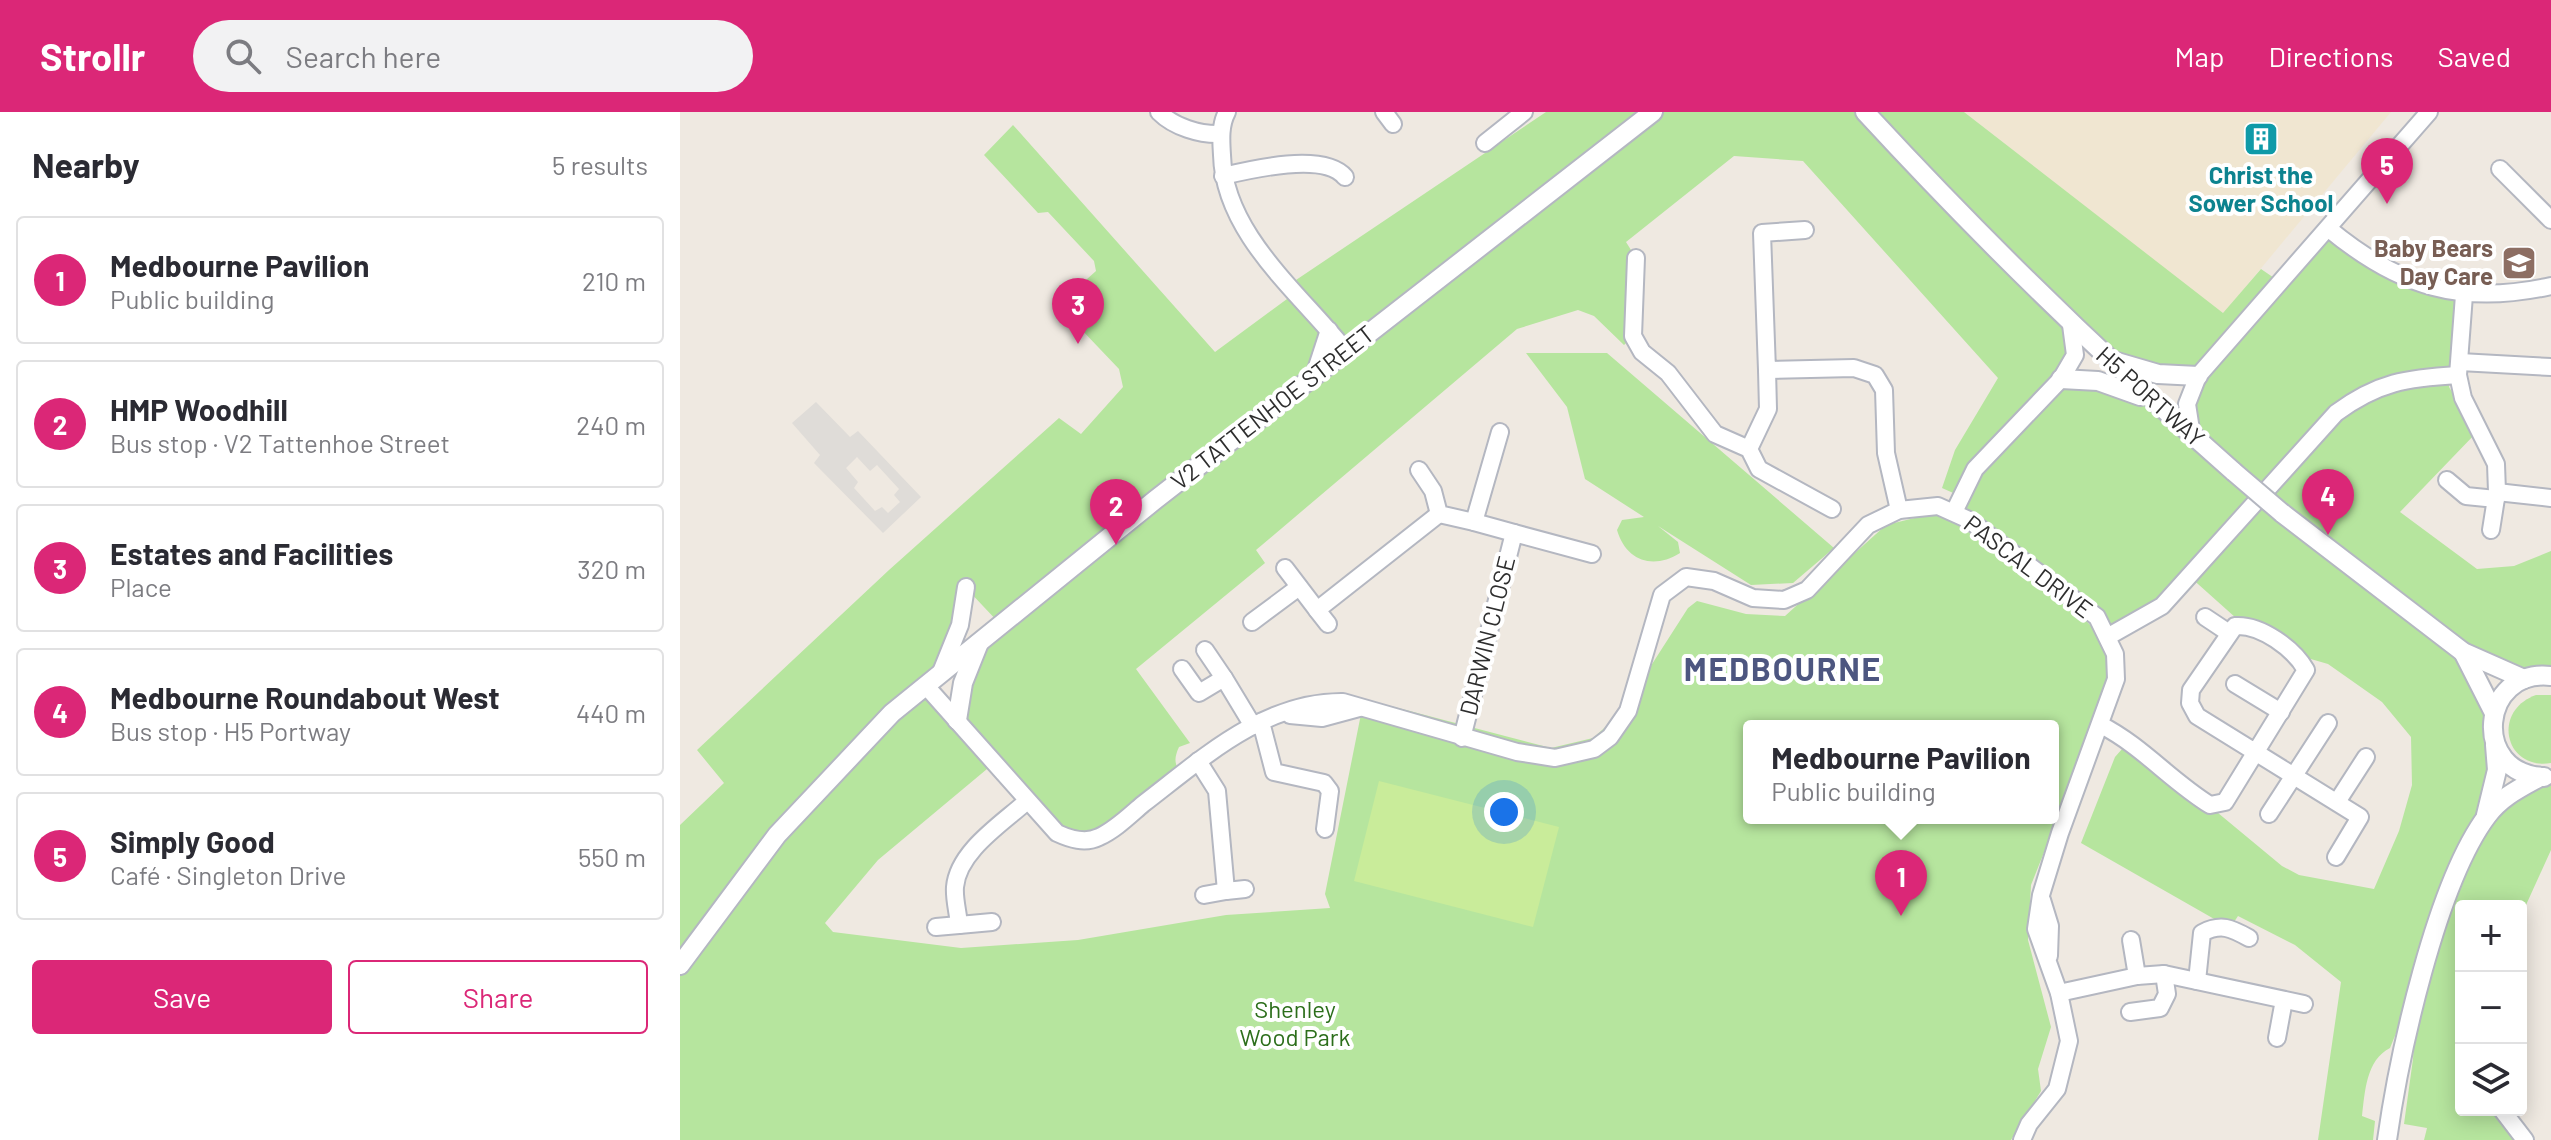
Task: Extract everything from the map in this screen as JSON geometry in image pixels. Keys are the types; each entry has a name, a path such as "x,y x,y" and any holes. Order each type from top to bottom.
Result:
{"street":[{"path":"1159,112 1180,125 1209,134 1221,134"},
{"path":"1227,112 1221,134 1223,176 1230,203 1244,228 1346,351"},
{"path":"1485,143 1524,112"},
{"name":"V2 TATTENHOE STREET","path":"680,965 777,835 892,713 1314,376 1653,112"},
{"name":"H5 PORTWAY","path":"1865,112 1961,217 2071,325 2192,436 2282,513 2463,652 2524,679"},
{"path":"2192,436 2187,404 2198,376 2429,112"},
{"path":"1223,176 1285,165 1326,164 1345,177"},
{"path":"2500,169 2551,220"},
{"path":"2329,229 2388,272 2464,295 2551,286"},
{"path":"1749,449 1768,409 1762,233 1805,230"},
{"path":"1636,258 1633,336 1642,352 1668,373 1715,434 1749,449 1759,469 1832,509"},
{"path":"2464,295 2459,368 2463,398 2496,464 2497,496 2491,530"},
{"path":"926,686 1057,833 1070,839 1095,839 1198,761 1257,724 1322,702 1343,702 1462,738 1555,758 1594,749 1610,737 1628,711 1662,595 1686,577 1714,581 1753,598 1784,600 1807,590 1868,525 1899,510 1924,505 1954,512 1975,469 2061,379 2075,355 2071,325"},
{"path":"1314,376 1329,330"},
{"path":"2108,359 2158,374 2198,376"},
{"path":"2109,636 2143,620 2162,606 2336,413 2363,393 2393,381 2459,368 2551,367"},
{"path":"1767,370 1854,368 1875,375 1884,390 1886,453 1899,510"},
{"path":"2061,379 2098,381 2151,400"},
{"path":"1474,522 1500,432"},
{"path":"1317,610 1439,514 1433,491 1419,470"},
{"path":"2447,480 2466,496 2551,498"},
{"name":"PASCAL DRIVE","path":"1954,512 2097,617 2109,636 2115,654 2116,679 2060,833 2041,895 2036,929 2059,993 2068,1032 2066,1062 2057,1089 2029,1124 2022,1140"},
{"name":"DARWIN CLOSE","path":"1439,514 1592,554"},
{"name":"DARWIN CLOSE","path":"1462,738 1514,533"},
{"path":"1285,568 1328,624"},
{"path":"941,672 960,625 966,587"},
{"path":"1252,622 1299,587"},
{"path":"2205,617 2229,633"},
{"path":"2101,725 2130,740 2188,791 2210,805 2225,802 2258,752 2306,670 2297,655 2247,626 2235,626 2229,633 2191,690 2190,703 2197,716 2258,752 2294,774 2360,817 2336,857"},
{"path":"957,720 963,683 980,640"},
{"path":"1205,650 1257,724 1274,772 1324,783 1330,791 1325,829"},
{"name":"H5 PORTWAY","path":"2463,652 2494,713"},
{"path":"1182,669 1199,693 1224,678"},
{"path":"2387,1140 2401,1057 2450,888 2486,817 2497,770 2494,713 2500,699 2524,679 2551,676"},
{"path":"2235,684 2281,712"},
{"path":"2269,814 2328,723"},
{"path":"2495,745 2513,768 2546,777"},
{"path":"2337,802 2366,757"},
{"path":"1198,761 1217,791 1226,891"},
{"path":"2486,817 2505,796 2546,777"},
{"path":"959,925 955,888 959,870 973,851 1027,801"},
{"path":"1204,895 1245,889"},
{"path":"936,927 992,922"},
{"path":"2197,981 2202,933 2215,926 2230,928 2249,938"},
{"path":"2131,940 2137,976"},
{"path":"2130,1012 2160,1008 2167,994 2164,974"},
{"path":"2059,993 2137,976 2164,974 2304,1004"},
{"path":"2277,1038 2284,1000"},
{"path":"2507,1116 2525,1140"}],"shaded area":[{"path":"1964,112 2391,112 2223,314"},
{"path":"816,402 850,437 858,431 921,497 883,533 814,463 820,455 792,423","holes":["857,457 870,471 877,465 899,489 894,495 900,502 888,513 882,507 875,511 854,488 858,482 846,468"]}],"green space":[{"name":"Shenley Wood Park","path":"1546,112 1964,112 2223,313 2261,269 2280,282 2329,229 2343,240 2464,295 2463,319 2449,387 2477,432 2400,512 2477,569 2514,566 2551,551 2551,677 2464,653 2494,713 2486,816 2551,776 2551,850 2527,903 2527,900 2455,900 2455,1116 2507,1116 2525,1140 2424,1140 2427,1128 2404,1124 2416,1007 2403,1016 2390,1048 2371,1068 2362,1116 2375,1121 2373,1140 2318,1140 2341,982 2295,945 2238,916 2230,928 2081,843 2115,757 2130,740 2282,866 2299,875 2374,889 2399,831 2412,785 2411,737 2382,702 2328,664 2297,655 2239,625 2236,618 2189,576 2161,606 2109,636 1954,512 1960,496 1942,488 1955,450 1998,378 1803,161 1734,156 1626,242 1636,258 1633,336 1624,345 1594,316 1578,310 1517,329 1256,550 1265,563 1136,669 1190,743 1179,747 1176,754 1176,764 1181,774 1101,837 1070,839 993,764 878,860 825,923 833,932 961,948 1078,940 1226,915 1330,908 1325,894 1364,699 1551,748 1593,738 1620,714 1688,608 1697,601 1746,614 1785,616 1886,525 1939,512 2053,593 2093,627 2107,648 2109,669 2106,697 2059,815 2059,720 1743,720 1743,824 2055,824 2031,885 2028,940 2051,1027 2038,1069 2041,1091 2011,1140 680,1140 680,825 724,783 697,750 889,570 1059,418 1081,434 1123,387 1119,369 1058,305 1096,271 1094,261 1048,212 1038,213 984,155 1013,125 1215,352 1302,288 1296,280","holes":["2072,326 2150,376 2198,376 2191,435 2151,400 2062,378 2075,355","966,588 1000,624 963,683 956,719 927,685 960,625"]},
{"path":"1526,353 1607,353 1834,548 1793,583 1751,585 1658,526 1678,542 1680,553 1660,561 1642,560 1634,555 1621,541 1617,530 1622,520 1644,517 1585,479 1567,407"},
{"path":"2536,695 2551,695 2551,763 2535,763 2523,758 2509,738 2513,714 2522,703"},
{"path":"1379,781 1559,827 1533,927 1354,881"}],"place":[{"name":"Christ the Sower School","path":"2261,139"},
{"name":"Simply Good","path":"2387,204"},
{"name":"Baby Bears Day Care","path":"2519,263"},
{"name":"Estates and Facilities","path":"1078,344"},
{"name":"Medbourne Roundabout West","path":"2328,535"},
{"name":"HMP Woodhill","path":"1116,545"},
{"name":"Medbourne Pavilion","path":"1901,916"}],"district":[{"name":"MEDBOURNE","path":"1783,670"}]}
